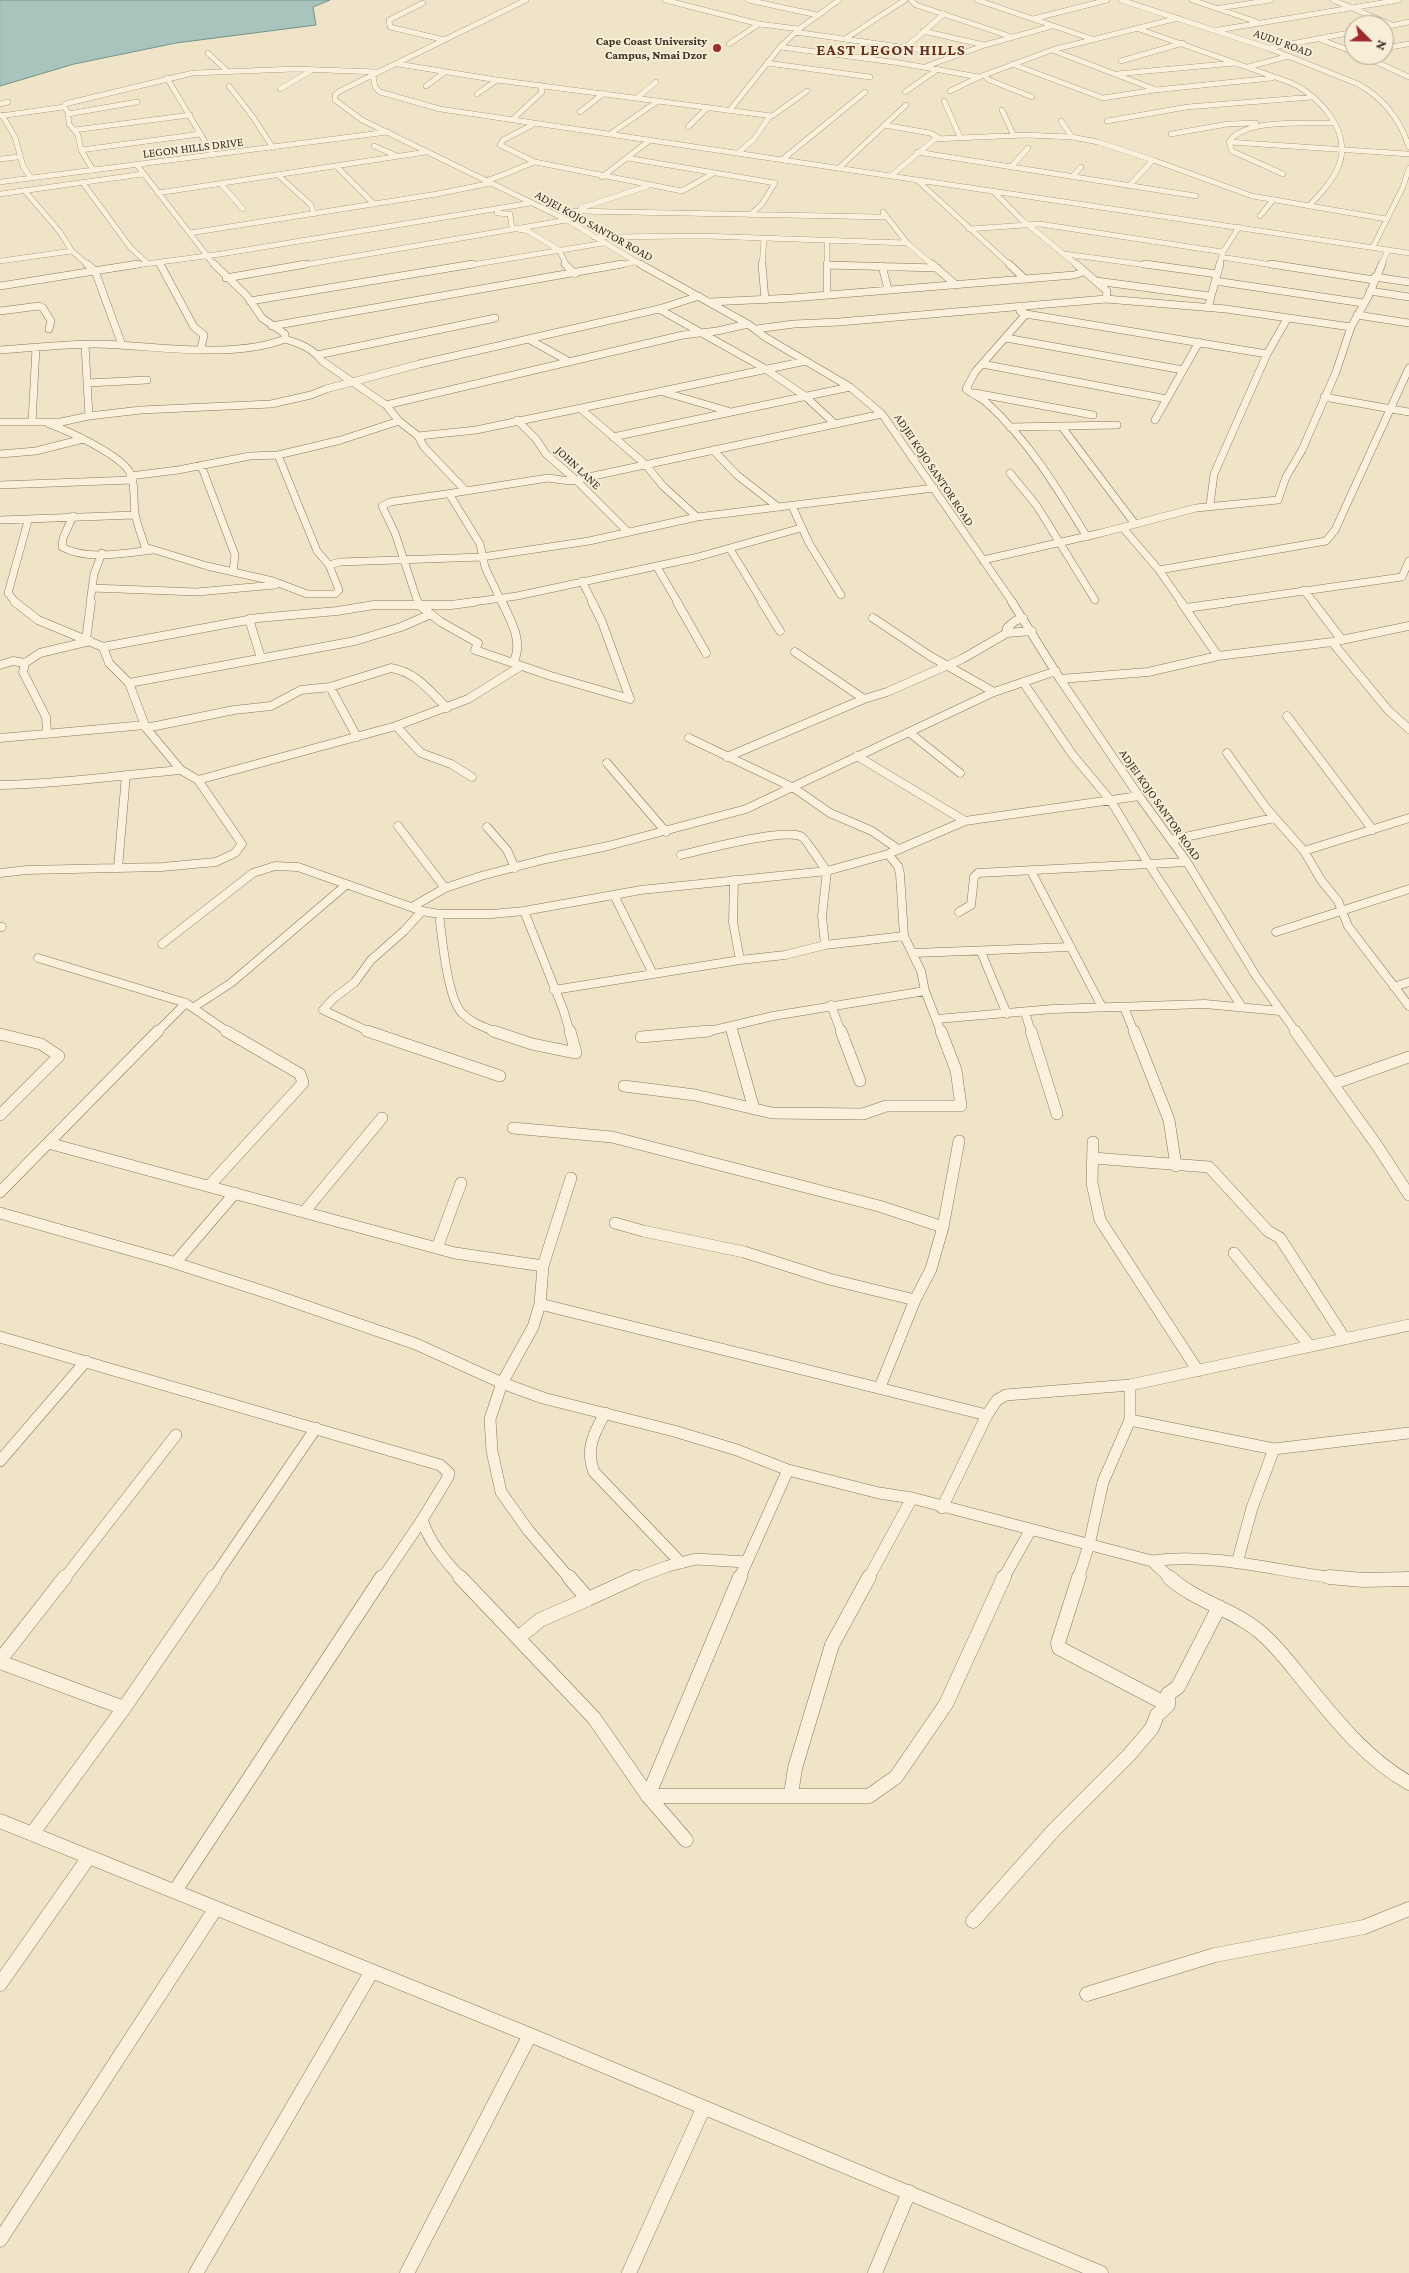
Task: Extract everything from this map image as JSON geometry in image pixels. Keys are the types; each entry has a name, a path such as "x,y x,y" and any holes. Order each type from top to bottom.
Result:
{"street":[{"name":"ADJEI KOJO SANTOR ROAD","path":"526,0 340,91 336,94 335,100 356,117 567,220 636,262 710,302 850,387 882,414 1032,631 1060,679 1139,796 1187,862 1280,1011 1409,1194"},
{"path":"665,0 760,24 845,39 956,55"},
{"path":"748,0 817,15"},
{"path":"730,110 780,47 797,30 838,0"},
{"path":"845,39 905,0"},
{"path":"911,0 916,5 1012,36"},
{"path":"980,1 990,0"},
{"path":"1032,19 1107,0"},
{"name":"AUDU ROAD","path":"1121,0 1217,30 1341,76 1370,91 1401,120 1409,147"},
{"path":"1192,0 1260,23"},
{"path":"1218,8 1271,0"},
{"path":"1333,0 1368,15"},
{"path":"1217,30 1399,0"},
{"path":"980,1 1093,40"},
{"path":"423,3 389,20 390,27 396,30 445,40"},
{"path":"906,47 944,14"},
{"path":"950,91 981,76 1052,50 1178,18"},
{"path":"1394,25 1409,22"},
{"path":"729,44 760,24"},
{"path":"925,67 1012,36 1052,26"},
{"path":"1139,29 1184,43 1298,86 1313,97 1328,113 1342,150 1341,161 1336,172 1309,206"},
{"path":"923,31 985,45"},
{"path":"1268,48 1344,34"},
{"path":"1318,39 1344,48"},
{"path":"1121,61 1184,43"},
{"path":"1394,46 1409,44"},
{"path":"780,47 981,76 1032,97"},
{"path":"1052,50 1082,64 1116,74 1154,90"},
{"path":"208,53 226,70"},
{"path":"1248,67 1290,56"},
{"path":"767,63 870,77"},
{"path":"1116,74 1239,63"},
{"path":"398,64 497,80 770,116 774,116 807,91"},
{"path":"1012,64 1103,98 1154,90 1276,78"},
{"path":"1381,65 1409,77"},
{"path":"280,89 313,69"},
{"path":"30,178 18,157 17,144 1,116 64,107 65,104 194,73 226,70 313,69 380,72"},
{"path":"905,92 938,69"},
{"path":"426,86 446,72"},
{"path":"373,76 374,87 385,95 440,108 1409,253"},
{"path":"167,78 212,155"},
{"path":"477,94 497,80"},
{"path":"637,98 656,82"},
{"path":"513,119 542,92 543,90 540,85"},
{"path":"229,86 253,117 273,148"},
{"path":"783,159 864,92"},
{"path":"580,112 604,93"},
{"path":"1107,121 1187,107 1313,97"},
{"path":"610,134 658,101"},
{"path":"944,101 960,137"},
{"path":"0,104 8,102"},
{"path":"68,114 137,102"},
{"path":"840,167 906,105"},
{"path":"64,107 68,114 69,124 78,135 81,150 93,170"},
{"path":"688,127 708,107"},
{"path":"1002,110 1014,136"},
{"path":"74,130 190,115"},
{"path":"738,153 754,139 770,116"},
{"path":"1061,121 1072,137"},
{"path":"536,123 503,140 500,145 535,162 602,177 685,191 714,173"},
{"path":"1171,134 1239,123 1333,123"},
{"path":"1267,124 1246,129 1232,136 1229,142 1232,151 1283,174"},
{"path":"884,125 930,133 941,139"},
{"name":"LEGON HILLS DRIVE","path":"0,182 389,132"},
{"path":"81,150 200,134"},
{"path":"892,175 917,152 932,141 941,139 1014,136 1072,137 1098,142 1153,160 1252,196 1386,219"},
{"path":"602,177 650,140"},
{"path":"1229,142 1409,154"},
{"path":"374,146 398,156"},
{"path":"1011,167 1028,148"},
{"path":"158,193 426,152"},
{"path":"917,152 1196,196"},
{"path":"0,159 18,157"},
{"path":"627,158 775,183 762,204 750,215"},
{"path":"1130,186 1153,160"},
{"path":"190,233 374,204 488,182 506,175 515,168 535,162"},
{"path":"137,165 226,278 250,301 262,318 285,334 285,339"},
{"path":"336,166 374,204"},
{"path":"860,170 866,166"},
{"path":"1072,177 1081,167"},
{"path":"1373,247 1399,194 1409,168"},
{"path":"0,194 143,174"},
{"path":"278,175 311,205 314,214"},
{"path":"916,179 1025,279"},
{"path":"83,183 130,247 147,263"},
{"path":"221,184 243,208"},
{"path":"558,216 649,186"},
{"path":"25,191 60,232 72,251 95,271 122,345"},
{"path":"994,192 1009,210 1065,254 1083,272 1107,291 1106,299"},
{"path":"1399,194 1409,195"},
{"path":"1260,216 1273,200"},
{"path":"0,286 531,203"},
{"path":"517,206 510,214 512,228 528,231 559,250 565,264 574,274"},
{"path":"486,211 510,214"},
{"path":"573,211 750,215 884,214 907,243 956,285"},
{"path":"226,278 567,220"},
{"path":"969,229 1026,224 1053,225 1374,279 1409,282"},
{"path":"1208,308 1222,254 1239,227"},
{"path":"593,237 764,238 907,243"},
{"path":"764,238 760,264 761,284 765,300"},
{"path":"827,240 827,295"},
{"path":"250,301 604,243"},
{"path":"983,560 1123,528 1210,505 1278,500 1286,477 1302,450 1346,346 1351,328 1388,250"},
{"path":"0,261 72,251"},
{"path":"1065,254 1364,302"},
{"path":"159,262 194,327 204,335 201,348"},
{"path":"272,326 636,262"},
{"path":"827,265 937,268"},
{"path":"882,266 888,289"},
{"path":"710,302 765,300 956,285 1074,275 1083,272"},
{"path":"1096,281 1209,296"},
{"path":"1370,291 1409,297"},
{"path":"0,422 46,422 141,410 272,404 311,395 419,364 530,340 658,309 699,296"},
{"path":"756,329 794,324 839,322 1106,299 1208,308 1351,328"},
{"path":"0,311 39,306 43,308 51,321 49,329"},
{"path":"1012,307 1026,314 1267,354"},
{"path":"658,309 764,368 805,396 835,424"},
{"path":"1026,314 982,364 966,387 969,392 988,404 1010,427 1050,481 1086,536"},
{"path":"1357,315 1409,323"},
{"path":"317,355 495,318"},
{"path":"1210,505 1214,474 1267,354 1287,319"},
{"path":"386,405 683,335 748,324"},
{"path":"1006,338 1183,370"},
{"path":"0,350 84,345 122,345 169,349 257,347 285,339 302,344 322,361 386,405 399,421 418,436 424,447 465,490"},
{"path":"530,340 570,362"},
{"path":"1155,420 1200,342"},
{"path":"84,345 89,416"},
{"path":"32,422 36,348"},
{"path":"418,436 459,433 662,392 806,360"},
{"path":"982,364 1168,399"},
{"path":"1158,570 1326,541 1335,530 1389,409 1406,379 1409,368"},
{"path":"87,383 147,380"},
{"path":"613,437 850,387"},
{"path":"662,392 731,412"},
{"path":"969,392 1093,415"},
{"path":"1324,397 1409,412"},
{"path":"581,409 645,464 663,486 696,517"},
{"path":"582,581 604,629 630,699 475,650 478,643 441,622 419,605 404,559 382,506 390,502 548,478 566,481 576,480 882,414"},
{"name":"JOHN LANE","path":"517,420 536,439 546,454 576,480 627,531"},
{"path":"0,485 131,478 250,456 278,455 341,440 399,421"},
{"path":"46,422 83,439 119,462 131,478 134,515 141,528 144,546 280,584 307,594 335,594 339,590 329,565 317,551 278,455"},
{"path":"1010,427 1117,425"},
{"path":"1062,427 1135,524"},
{"path":"0,454 36,451 83,439"},
{"path":"713,450 738,475 778,508"},
{"path":"201,466 215,498 234,555 233,572"},
{"path":"1010,473 1037,506 1096,600"},
{"path":"329,565 340,562 482,557 588,541 696,517 934,488"},
{"path":"453,493 451,497 480,544 482,557 490,578 502,598 515,630 518,653 513,663"},
{"path":"792,506 801,528 841,595"},
{"path":"0,520 28,521 73,516 134,515"},
{"path":"73,516 62,538 62,548 71,552 154,550"},
{"path":"28,521 4,593 15,604 62,631 103,647 249,620 337,611 374,605 469,604 657,566 730,549 801,528"},
{"path":"1123,528 1158,570 1218,656"},
{"path":"730,549 780,631"},
{"path":"88,640 94,574 102,552"},
{"path":"1186,608 1406,577 1409,561"},
{"path":"657,566 706,653"},
{"path":"92,588 196,592 280,584"},
{"path":"1304,590 1342,640"},
{"path":"129,683 355,641 401,627 430,614"},
{"path":"873,618 946,666 994,692"},
{"path":"1007,633 1007,628 1011,624 1023,618"},
{"path":"249,620 261,658"},
{"path":"1060,679 1148,672 1218,656 1332,642 1406,627 1409,635"},
{"path":"727,757 946,666 986,647 1007,633 1032,631"},
{"path":"0,664 14,661 24,663 45,652 88,640"},
{"path":"1332,642 1388,710 1409,729"},
{"path":"0,874 27,870 162,868 216,862 240,849 242,844 228,821 198,780 181,770 145,726 129,683 109,663 103,647"},
{"path":"796,652 864,699"},
{"path":"24,663 23,672 46,717 47,732"},
{"path":"198,780 396,726 468,699 522,666"},
{"path":"0,738 47,732 145,726 234,710 271,706 301,690 330,687 390,668 400,669 419,679 447,708"},
{"path":"500,1076 383,1038 326,1014 323,1010 335,996 360,977 368,963 386,944 409,928 417,909 446,888 546,858 666,832 746,810 994,692 1056,671"},
{"path":"1023,682 1072,754 1111,801 1148,863 1242,1007"},
{"path":"330,687 357,737"},
{"path":"1287,716 1373,830"},
{"path":"396,726 421,753 451,764 472,777"},
{"path":"910,733 960,773"},
{"path":"689,738 794,788 830,813 872,832 898,849"},
{"path":"1227,753 1274,818 1304,851 1321,880 1338,901 1351,930 1409,1006"},
{"path":"857,756 965,821"},
{"path":"607,763 666,832"},
{"path":"0,785 53,784 74,779 181,770"},
{"path":"118,868 126,775"},
{"path":"162,944 253,873 262,869 282,866 298,867 417,909 439,914 492,914 524,911 640,890 827,872 888,854 965,821 1139,796"},
{"path":"1171,840 1274,818"},
{"path":"1304,851 1409,818"},
{"path":"398,826 446,888"},
{"path":"487,827 507,850 515,868"},
{"path":"680,855 753,839 795,833 805,838 814,855 827,872 822,916 825,945"},
{"path":"624,1086 695,1095 754,1110 772,1112 863,1114 886,1106 961,1106 956,1070 926,991 921,971 914,953 904,936 900,874 898,866 888,854"},
{"path":"958,912 971,905 974,877 978,873 1187,862"},
{"path":"1031,871 1102,1007"},
{"path":"734,880 733,922 740,960"},
{"path":"0,1192 190,1005 231,983 346,885"},
{"path":"1276,932 1409,889"},
{"path":"614,895 653,974"},
{"path":"439,914 445,955 455,1000 460,1013 498,1033 532,1045 576,1053 547,968 524,911"},
{"path":"554,990 740,960 785,955 825,945 904,936"},
{"path":"914,953 1070,948"},
{"path":"981,952 1006,1014"},
{"path":"38,958 190,1005 204,1017 263,1054 300,1074 303,1082 209,1186"},
{"path":"1394,987 1409,982"},
{"path":"641,1037 710,1031 831,1005 926,991"},
{"path":"937,1019 1053,1009 1205,1004 1280,1011"},
{"path":"831,1005 860,1081"},
{"path":"1124,1007 1169,1120 1176,1166"},
{"path":"1025,1012 1057,1114"},
{"path":"731,1027 752,1096 754,1110"},
{"path":"0,1034 48,1047 56,1051 59,1056 0,1115"},
{"path":"1333,1084 1409,1057"},
{"path":"304,1212 382,1118"},
{"path":"514,1128 612,1137 879,1206 943,1226"},
{"path":"880,1387 915,1300 931,1269 943,1226 960,1141"},
{"path":"1093,1142 1092,1183 1100,1220 1198,1371"},
{"path":"48,1143 455,1253 543,1266"},
{"path":"1093,1158 1176,1166 1209,1167 1268,1230 1280,1238 1345,1339"},
{"path":"572,1178 543,1266 540,1304 529,1336 502,1383 490,1419 492,1451 501,1492 528,1530 588,1599"},
{"path":"437,1248 461,1183"},
{"path":"175,1263 235,1193"},
{"path":"0,1213 175,1263 416,1344 502,1383 543,1398 605,1413 737,1450 788,1470 912,1498 942,1508 1152,1561 1174,1558 1236,1563 1313,1576 1363,1580 1409,1579"},
{"path":"615,1222 643,1231 744,1252 829,1280 915,1300"},
{"path":"1234,1253 1310,1346"},
{"path":"540,1304 987,1415"},
{"path":"942,1508 987,1415 997,1400 1006,1395 1130,1385 1409,1325"},
{"path":"0,1337 316,1428 446,1468 449,1473 422,1520 280,1730 175,1891"},
{"path":"0,1461 86,1361"},
{"path":"1130,1385 1130,1420 1103,1482 1089,1545 1058,1643 1059,1648 1168,1704"},
{"path":"605,1413 589,1445 591,1465 594,1472 681,1563"},
{"path":"1130,1420 1274,1449 1409,1433"},
{"path":"32,1834 124,1708 316,1428"},
{"path":"124,1708 0,1661 176,1435"},
{"path":"1236,1563 1252,1508 1274,1449"},
{"path":"648,1796 746,1562 788,1470"},
{"path":"791,1795 797,1759 821,1688 832,1645 912,1498"},
{"path":"422,1520 426,1532 444,1560 594,1718 648,1796 686,1840"},
{"path":"648,1796 869,1796 896,1776 946,1704 996,1592 1030,1531"},
{"path":"518,1638 540,1620 635,1577 698,1559 746,1562"},
{"path":"1152,1561 1190,1594 1219,1607 1267,1638 1357,1743 1383,1767 1409,1783"},
{"path":"973,1921 1054,1830 1129,1755 1152,1728 1157,1715 1168,1704 1168,1694 1178,1686 1219,1607"},
{"path":"0,1821 530,2035 703,2109 1101,2273"},
{"path":"0,1984 89,1857"},
{"path":"0,2240 216,1908"},
{"path":"1087,1994 1215,1955 1364,1927 1409,1909"},
{"path":"196,2273 372,1971"},
{"path":"407,2273 530,2035"},
{"path":"629,2273 703,2109"},
{"path":"875,2273 908,2192"}],"water":[{"path":"0,0 330,0 313,7 316,25 176,43 74,64 0,86"}],"place":[{"name":"Cape Coast University Campus, Nmai Dzor","path":"717,48"}],"district":[{"name":"EAST LEGON HILLS","path":"891,50"}]}
